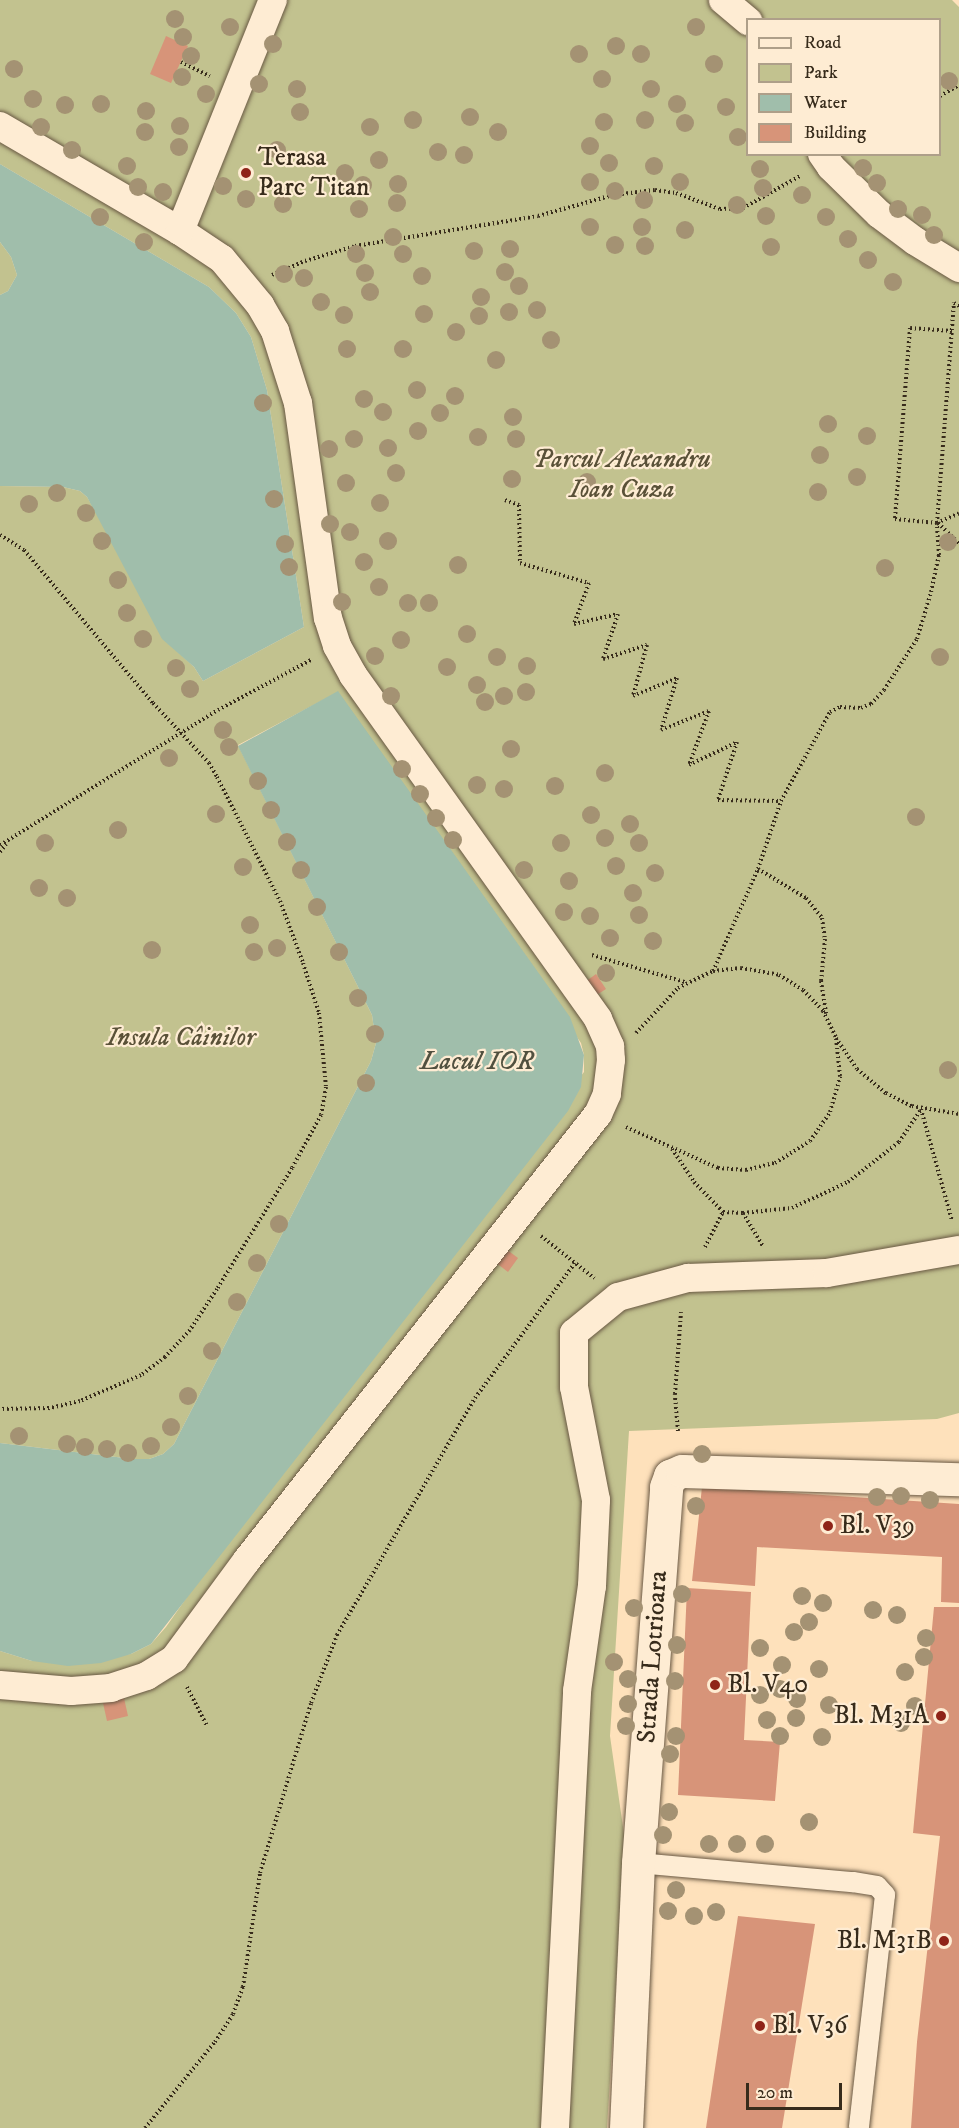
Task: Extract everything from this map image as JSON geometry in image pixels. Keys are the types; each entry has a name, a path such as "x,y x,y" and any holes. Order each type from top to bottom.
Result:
{"street":[{"path":"180,231 273,0"},
{"path":"723,0 746,20"},
{"path":"0,126 180,231 222,259 249,290 275,331 297,403 328,618 337,646 353,675 598,1019 610,1046 610,1078 598,1114 247,1560 174,1659 147,1676 103,1689 71,1691 0,1685"},
{"path":"824,158 879,214 915,241 959,268"},
{"path":"555,2128 577,1691 592,1586 596,1500 574,1387 574,1334 618,1297 688,1278 827,1273 956,1237"},
{"name":"Strada Lotrioara","path":"626,2128 638,1863 666,1487 670,1476 682,1471 959,1479"}],"lane":[{"path":"638,1863 853,1882 877,1886 885,1895 859,2128"}],"path":[{"path":"941,95 959,85"},
{"path":"249,290 273,275 305,261 355,246 538,216 614,195 655,190 675,193 720,209 743,208 824,158"},
{"path":"713,971 758,869 781,801 830,712 840,706 861,708 871,704 884,690 917,639 932,592 939,555 938,523 954,303 959,306"},
{"path":"952,331 910,328 895,519 938,523 959,513"},
{"path":"505,500 519,505 520,563 589,583 574,624 618,614 603,659 647,645 633,696 677,678 661,730 709,711 689,765 737,742 718,800 781,801"},
{"path":"938,523 959,543"},
{"path":"0,536 24,550 217,777 280,901 303,963 319,1013 326,1088 321,1114 311,1137 190,1330 165,1357 141,1375 80,1401 49,1408 0,1409"},
{"path":"0,852 6,844 181,733 337,646"},
{"path":"0,845 6,844"},
{"path":"758,869 806,898 822,918 825,939 822,991 828,1020 850,1061 870,1082 894,1098 921,1109 959,1114"},
{"path":"542,940 686,983"},
{"path":"632,1037 671,994 686,983 713,971 751,968 779,975 803,990 828,1020"},
{"path":"598,1114 708,1165 737,1170 766,1166 792,1155 820,1129 834,1104 840,1066 836,1038"},
{"path":"671,1148 694,1182 723,1212 743,1213 792,1208 848,1182 899,1142 921,1109"},
{"path":"921,1109 956,1237"},
{"path":"145,2128 215,2042 233,2014 243,1987 260,1873 311,1703 337,1635 475,1398 575,1263 518,1218"},
{"path":"678,1431 675,1394 681,1301"},
{"path":"174,1659 207,1726"}],"green space":[{"name":"Parcul Alexandru Ioan Cuza","path":"0,0 952,0 959,7 959,1413 937,1419 629,1431 610,1736 625,1841 607,2128 0,2128 0,1651 32,1661 131,1654 151,1644 584,1072 581,1043 338,692 238,745 372,1015 376,1043 371,1061 174,1444 163,1454 149,1459 133,1459 0,1443 0,486 63,487 80,491 87,497 179,653 194,667 203,681 304,627 267,390 251,337 236,313 209,287 0,164"},
{"path":"0,242 11,257 17,275 8,291 0,295"}],"water":[{"path":"0,164 209,287 236,313 251,337 267,390 304,627 203,681 194,667 162,639 87,497 80,491 63,487 0,486 0,295 8,291 17,275 11,257 0,242"},
{"name":"Lacul IOR","path":"338,691 570,1017 584,1055 581,1087 568,1111 151,1644 131,1654 101,1663 68,1666 32,1661 0,1651 0,1443 133,1459 149,1459 163,1454 174,1444 371,1061 376,1043 372,1015 238,746"}],"building":[{"path":"166,36 188,46 171,83 150,74"},
{"path":"596,974 606,989 595,996 585,982"},
{"path":"506,1249 518,1258 508,1272 495,1262"},
{"name":"Bl. V39","path":"702,1487 959,1504 959,1603 941,1602 942,1557 757,1547 755,1586 692,1581"},
{"name":"Bl. V40","path":"687,1588 751,1592 744,1740 780,1742 775,1801 678,1795"},
{"path":"934,1607 959,1607 959,2128 911,2128 917,2042 940,1836 913,1833"},
{"path":"124,1698 128,1716 107,1721 103,1703"},
{"name":"Bl. V36","path":"738,1916 815,1924 782,2128 706,2128"}],"place":[{"name":"Terasa Parc Titan","path":"246,173"},
{"name":"Bl. V39","path":"828,1526"},
{"name":"Bl. V40","path":"715,1685"},
{"name":"Bl. M31A","path":"941,1716"},
{"name":"Bl. M31B","path":"944,1941"},
{"name":"Bl. V36","path":"760,2026"}],"park label":[{"name":"Insula Câinilor","path":"181,1038"}]}
